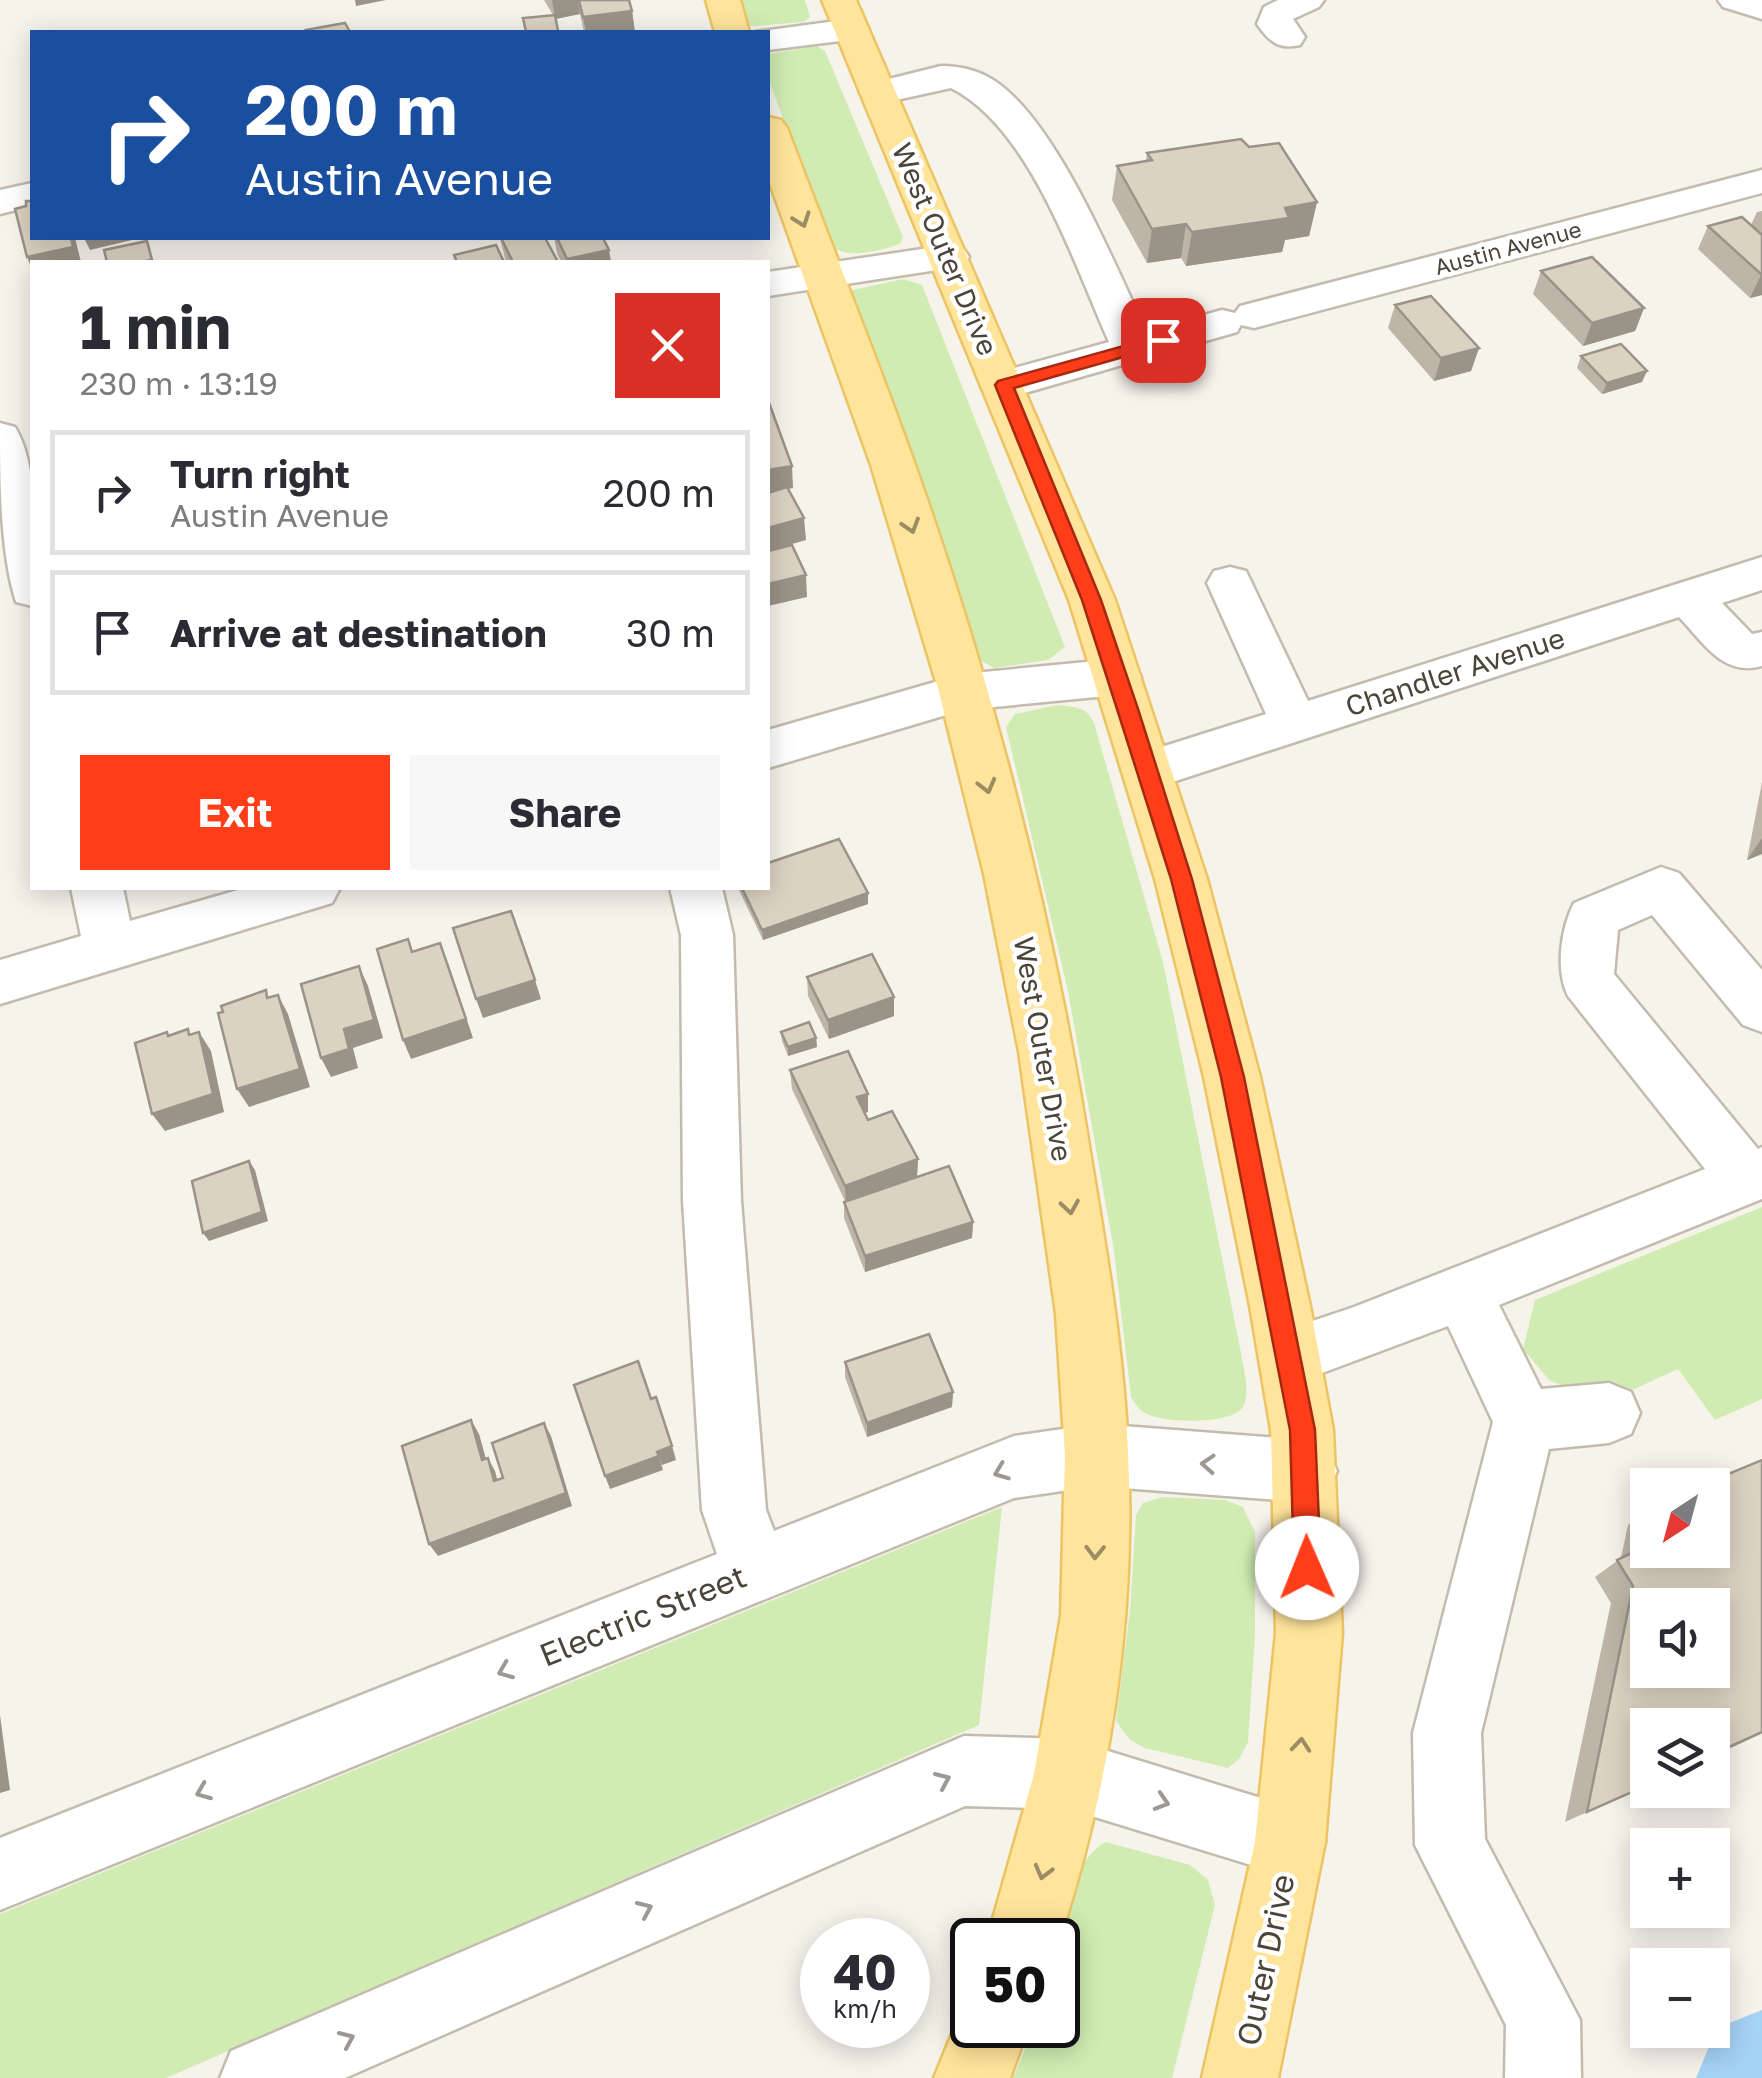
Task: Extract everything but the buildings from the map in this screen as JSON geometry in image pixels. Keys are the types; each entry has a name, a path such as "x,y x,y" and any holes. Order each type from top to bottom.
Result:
{"main road":[{"path":"723,0 731,30"},
{"name":"West Outer Drive","path":"845,15 1092,600 1181,879 1232,1077 1290,1356 1305,1471 1309,1634 1290,1842"},
{"name":"West Outer Drive","path":"770,133 893,465 962,692 1010,874 1047,1052 1086,1314 1096,1455 1094,1616 1069,1774 1030,1918"},
{"name":"Outer Drive","path":"1240,2078 1290,1842"},
{"path":"972,2078 983,2048"}],"street":[{"path":"1735,0 1762,10"},
{"path":"770,38 845,15"},
{"path":"878,93 936,78 963,78 1006,112 1038,153 1133,349"},
{"name":"Austin Avenue","path":"1004,385 1238,319 1762,182"},
{"path":"0,202 30,195"},
{"path":"770,284 949,257"},
{"path":"10,463 30,578"},
{"name":"Chandler Avenue","path":"1148,771 1762,573"},
{"path":"1230,583 1295,724"},
{"path":"1688,597 1743,654 1762,648"},
{"path":"770,748 962,692 1117,678"},
{"path":"1290,1356 1754,1176 1586,980 1593,918 1660,888 1762,1010"},
{"path":"97,890 110,949"},
{"path":"0,982 307,890"},
{"path":"696,890 707,935 712,1201 734,1510 756,1571"},
{"path":"1462,1292 1524,1421 1448,1733 1450,1845 1543,2020 1543,2078"},
{"path":"1524,1421 1609,1413"},
{"name":"Electric Street","path":"0,1874 1014,1466 1096,1455 1305,1471"},
{"path":"258,2078 964,1771 1069,1774 1290,1842"}],"green space":[{"path":"739,0 805,0 810,17 804,22 754,26 747,24"},
{"path":"817,46 825,51 903,237 900,244 854,253 829,245 770,83 770,54"},
{"path":"903,279 922,285 1065,647 1048,660 994,668 978,659 852,300 853,290"},
{"path":"1058,705 1084,710 1094,723 1163,962 1246,1380 1243,1407 1226,1417 1198,1421 1156,1417 1142,1411 1131,1397 1114,1251 1068,991 1006,727 1015,714"},
{"path":"1762,1207 1762,1399 1715,1420 1678,1369 1608,1401 1550,1381 1523,1349 1535,1300"},
{"path":"1163,1497 1225,1500 1243,1507 1255,1532 1255,1636 1248,1742 1239,1759 1228,1768 1145,1748 1130,1740 1116,1721 1130,1610 1136,1515 1143,1503"},
{"path":"1002,1507 979,1725 166,2078 0,2078 0,1914"},
{"path":"1106,1842 1190,1865 1208,1880 1215,1905 1172,2078 1013,2078 1025,2048 1080,2048 1080,1918 1066,1918 1079,1874 1090,1855"}],"waterway":[{"path":"1759,2078 1762,2073"}],"route":[{"path":"1163,340 1004,385 1092,600 1128,709 1181,879 1232,1077 1302,1430 1307,1568"}]}
